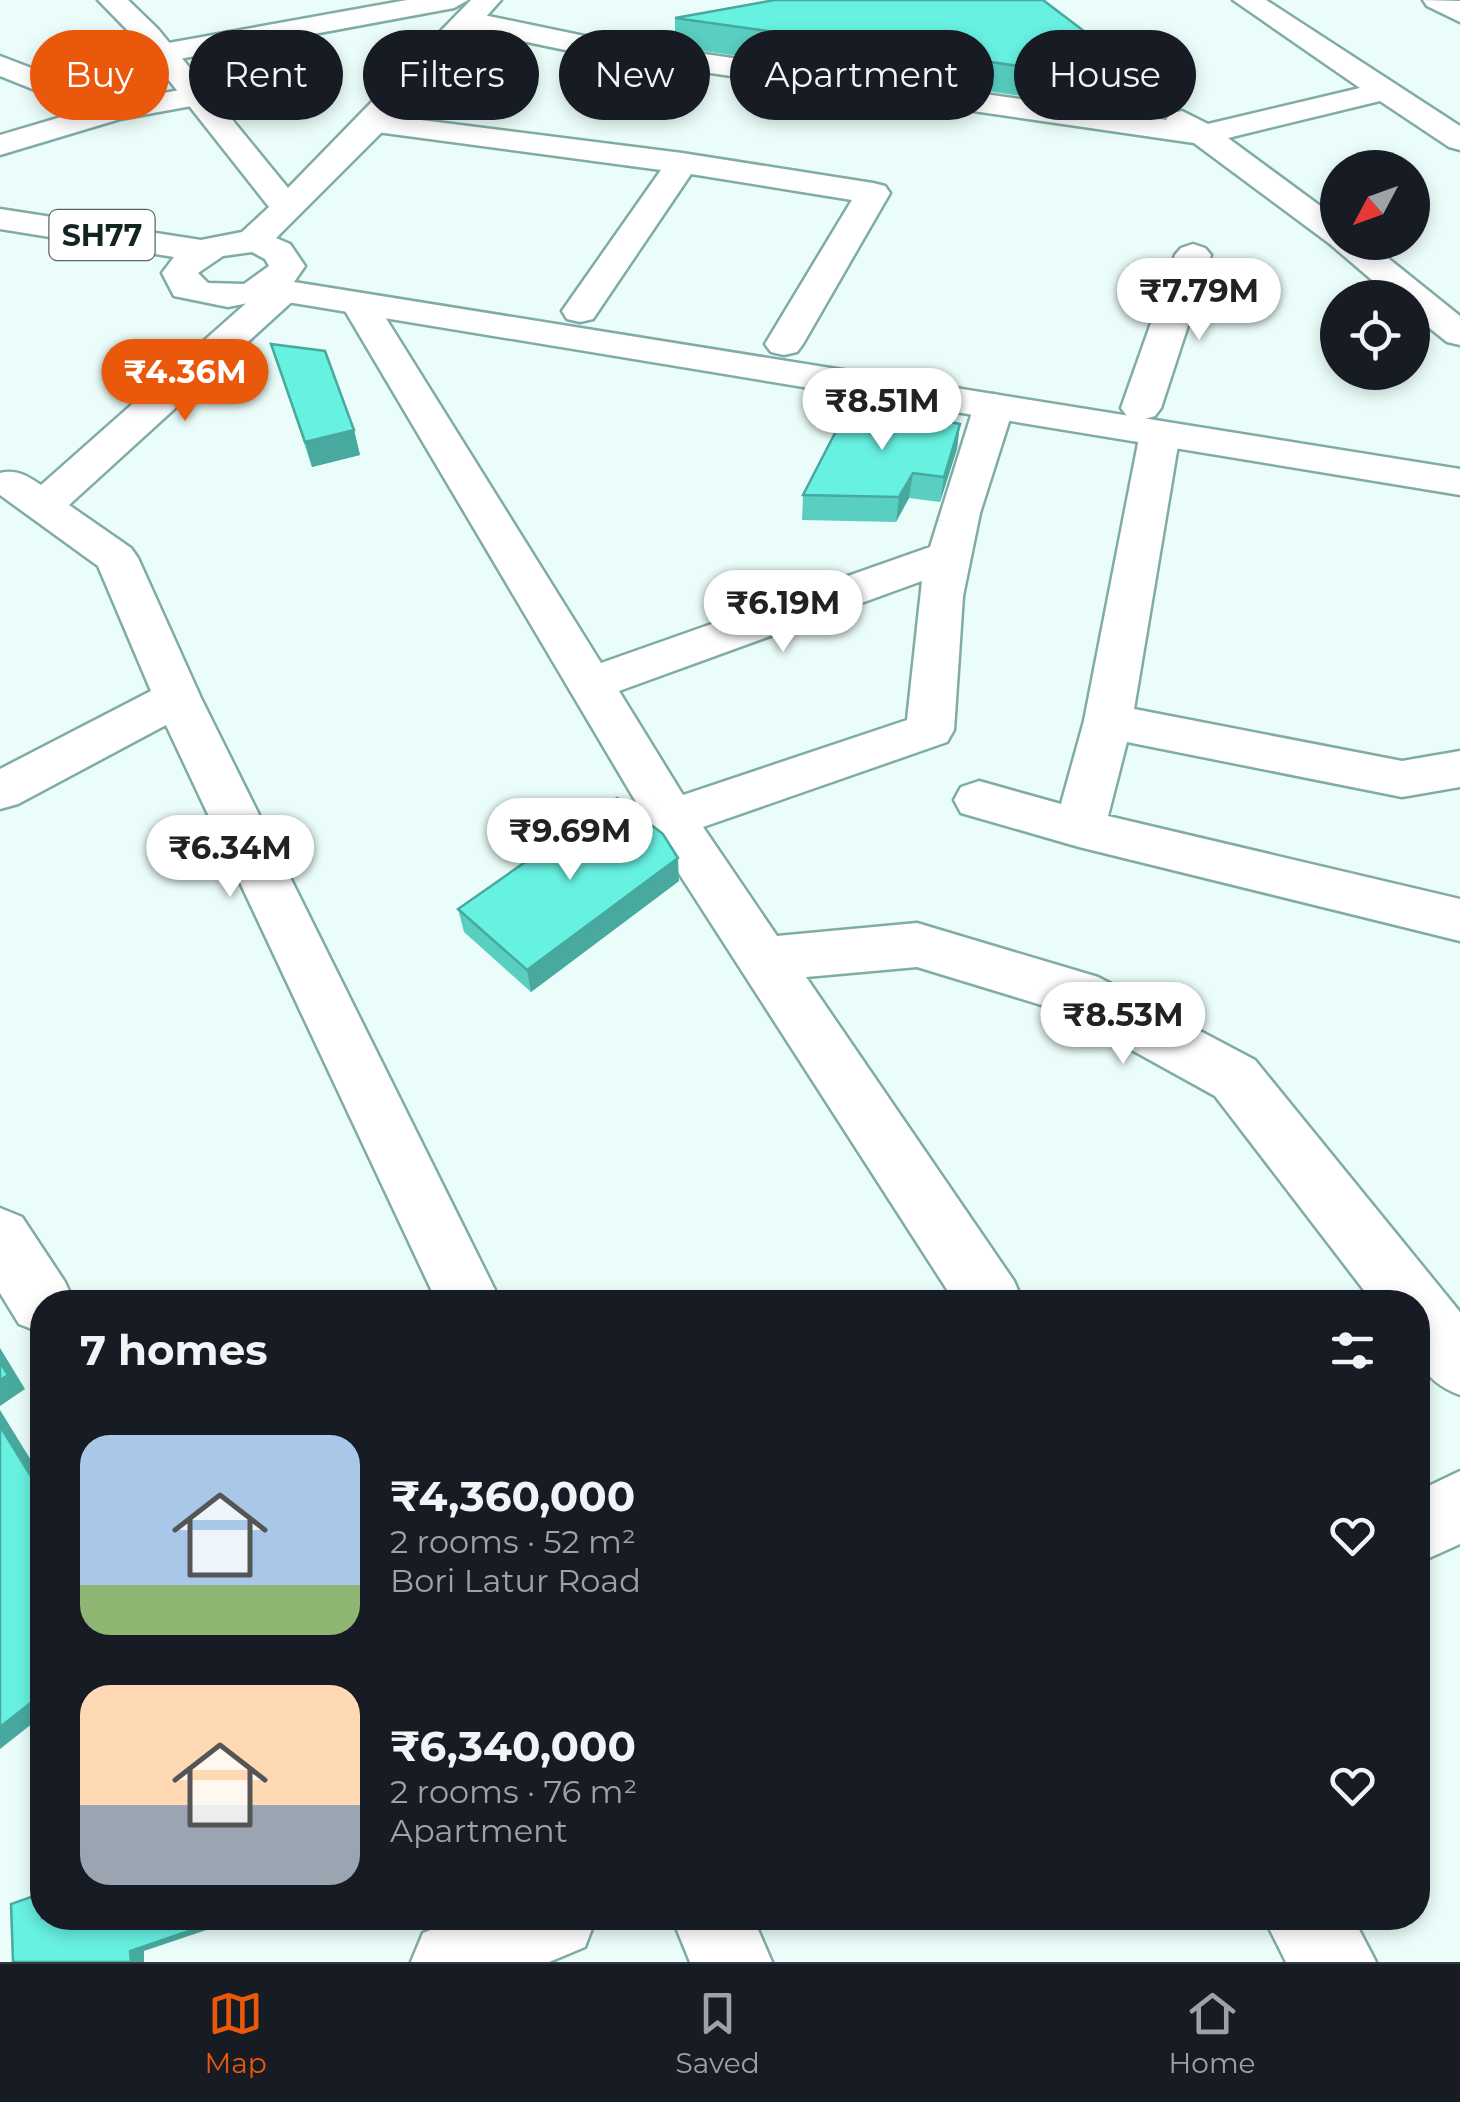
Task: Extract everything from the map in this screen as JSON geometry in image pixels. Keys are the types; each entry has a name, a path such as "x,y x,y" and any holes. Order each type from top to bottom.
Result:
{"street":[{"path":"112,0 141,30"},
{"path":"1247,0 1460,140"},
{"path":"1437,0 1460,14"},
{"path":"435,30 466,15"},
{"path":"252,242 373,123 466,15"},
{"path":"169,52 466,15 559,38"},
{"path":"169,61 189,86"},
{"path":"710,64 1203,135 1385,91"},
{"path":"0,65 30,77"},
{"path":"0,145 85,120"},
{"path":"216,120 288,209"},
{"path":"1183,120 1320,223"},
{"path":"373,123 872,192 784,344"},
{"path":"580,310 682,163"},
{"name":"SH77","path":"0,219 192,262"},
{"name":"SH77","path":"0,244 192,262 228,243 252,242 271,246 283,255 278,282"},
{"path":"1079,828 1108,721 1151,421 1194,256"},
{"path":"1368,260 1460,334"},
{"name":"SH77","path":"192,262 187,288 208,296 237,296 278,282 580,310 784,344 1460,482"},
{"path":"278,282 13,488 116,558 178,698 463,1290"},
{"name":"SH77","path":"278,282 359,304 994,406 1151,421 1460,460"},
{"path":"359,304 672,818 984,1290"},
{"path":"672,818 930,730 941,596 994,406"},
{"path":"590,684 950,555"},
{"path":"0,791 178,698"},
{"path":"1108,721 1402,779 1460,769"},
{"path":"979,800 1460,920"},
{"path":"764,958 917,945 1078,993 1235,1078 1403,1290"},
{"path":"0,1237 33,1290"},
{"path":"1430,1324 1460,1363"},
{"path":"1430,1522 1460,1506"},
{"path":"452,1962 528,1930"},
{"path":"717,1930 731,1962"},
{"path":"1312,1930 1335,1962"}],"building":[{"path":"775,0 1043,0 1083,30 1014,30 1014,65 994,63 994,30 761,30 675,18"},
{"path":"271,344 325,351 354,430 305,442"},
{"path":"851,402 960,424 944,477 913,473 899,497 803,495"},
{"path":"617,798 663,834 678,858 527,970 458,909"},
{"path":"0,1362 8,1375 0,1380"},
{"path":"0,1426 30,1475 30,1703 0,1727"},
{"path":"30,1897 30,1930 192,1930 130,1951 131,1962 13,1962 11,1904"}]}
